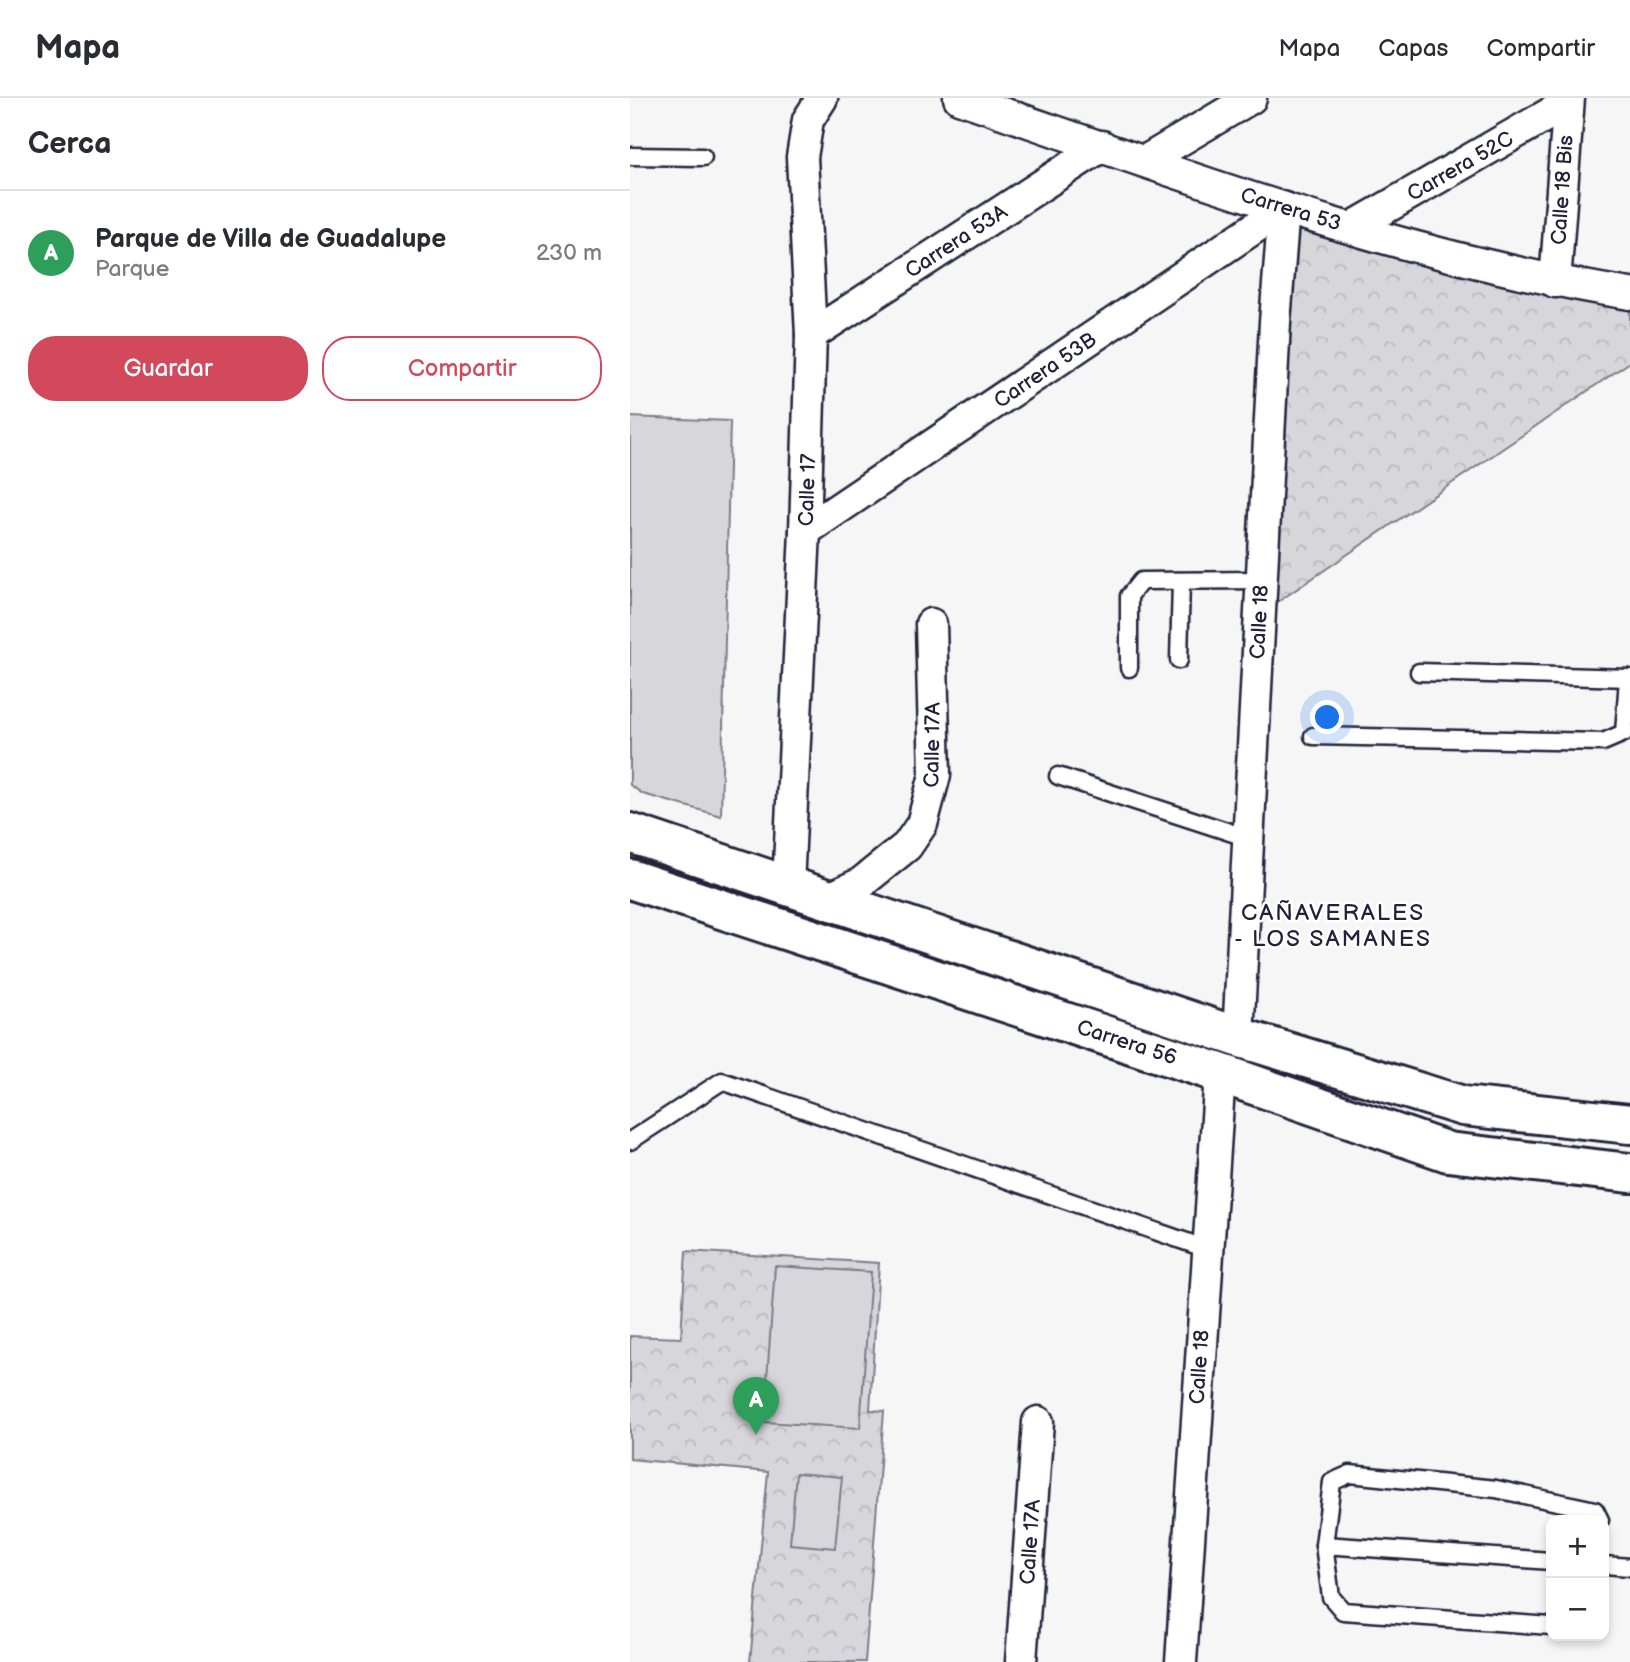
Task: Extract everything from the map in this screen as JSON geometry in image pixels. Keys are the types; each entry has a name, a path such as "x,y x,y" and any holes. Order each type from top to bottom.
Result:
{"street":[{"name":"Calle 17","path":"788,886 806,531 811,335 802,158 808,120 822,98"},
{"name":"Carrera 53","path":"959,98 1284,208 1351,228 1555,282 1630,295"},
{"path":"1144,161 1251,98"},
{"name":"Carrera 52C","path":"1351,228 1569,101"},
{"name":"Calle 18 Bis","path":"1555,282 1569,101"},
{"name":"Carrera 53A","path":"811,335 1102,146"},
{"name":"Carrera 53B","path":"806,531 1284,208"},
{"name":"Calle 18","path":"1238,1037 1284,208"},
{"name":"Calle 17A","path":"840,904 861,883 907,846 922,824 935,775 931,624"},
{"name":"Carrera 56","path":"630,833 1238,1037 1463,1105 1630,1124"},
{"name":"Carrera 56","path":"640,886 840,948 1220,1073 1448,1152 1630,1173"},
{"path":"840,904 840,948"},
{"name":"Calle 18","path":"1181,1662 1220,1073"},
{"name":"Calle 17A","path":"1021,1662 1038,1422"}],"lane":[{"path":"630,156 703,157"},
{"path":"1129,668 1129,596 1142,581 1262,580"},
{"path":"1179,660 1181,581"},
{"path":"1313,736 1603,742 1624,733 1629,678 1419,672"},
{"path":"1058,776 1248,838"},
{"path":"630,1141 722,1081 1207,1249"},
{"path":"1546,1626 1343,1611 1331,1597 1324,1545 1332,1482 1350,1474 1496,1489 1595,1510 1598,1515"},
{"path":"1324,1545 1546,1561"},
{"path":"1609,1565 1630,1567"}],"green space":[{"path":"1284,208 1630,294 1630,362 1260,614"},
{"path":"630,417 730,421 721,816 643,794 630,785"},
{"path":"686,1251 879,1263 870,1410 884,1411 865,1662 750,1662 768,1472 630,1459 630,1336 681,1338"},
{"path":"775,1266 871,1272 860,1428 764,1422"},
{"path":"796,1473 842,1477 835,1548 790,1544"}],"place":[{"name":"Parque de Villa de Guadalupe","path":"756,1435"}],"district":[{"name":"CAÑAVERALES - LOS SAMANES","path":"1333,925"}]}
